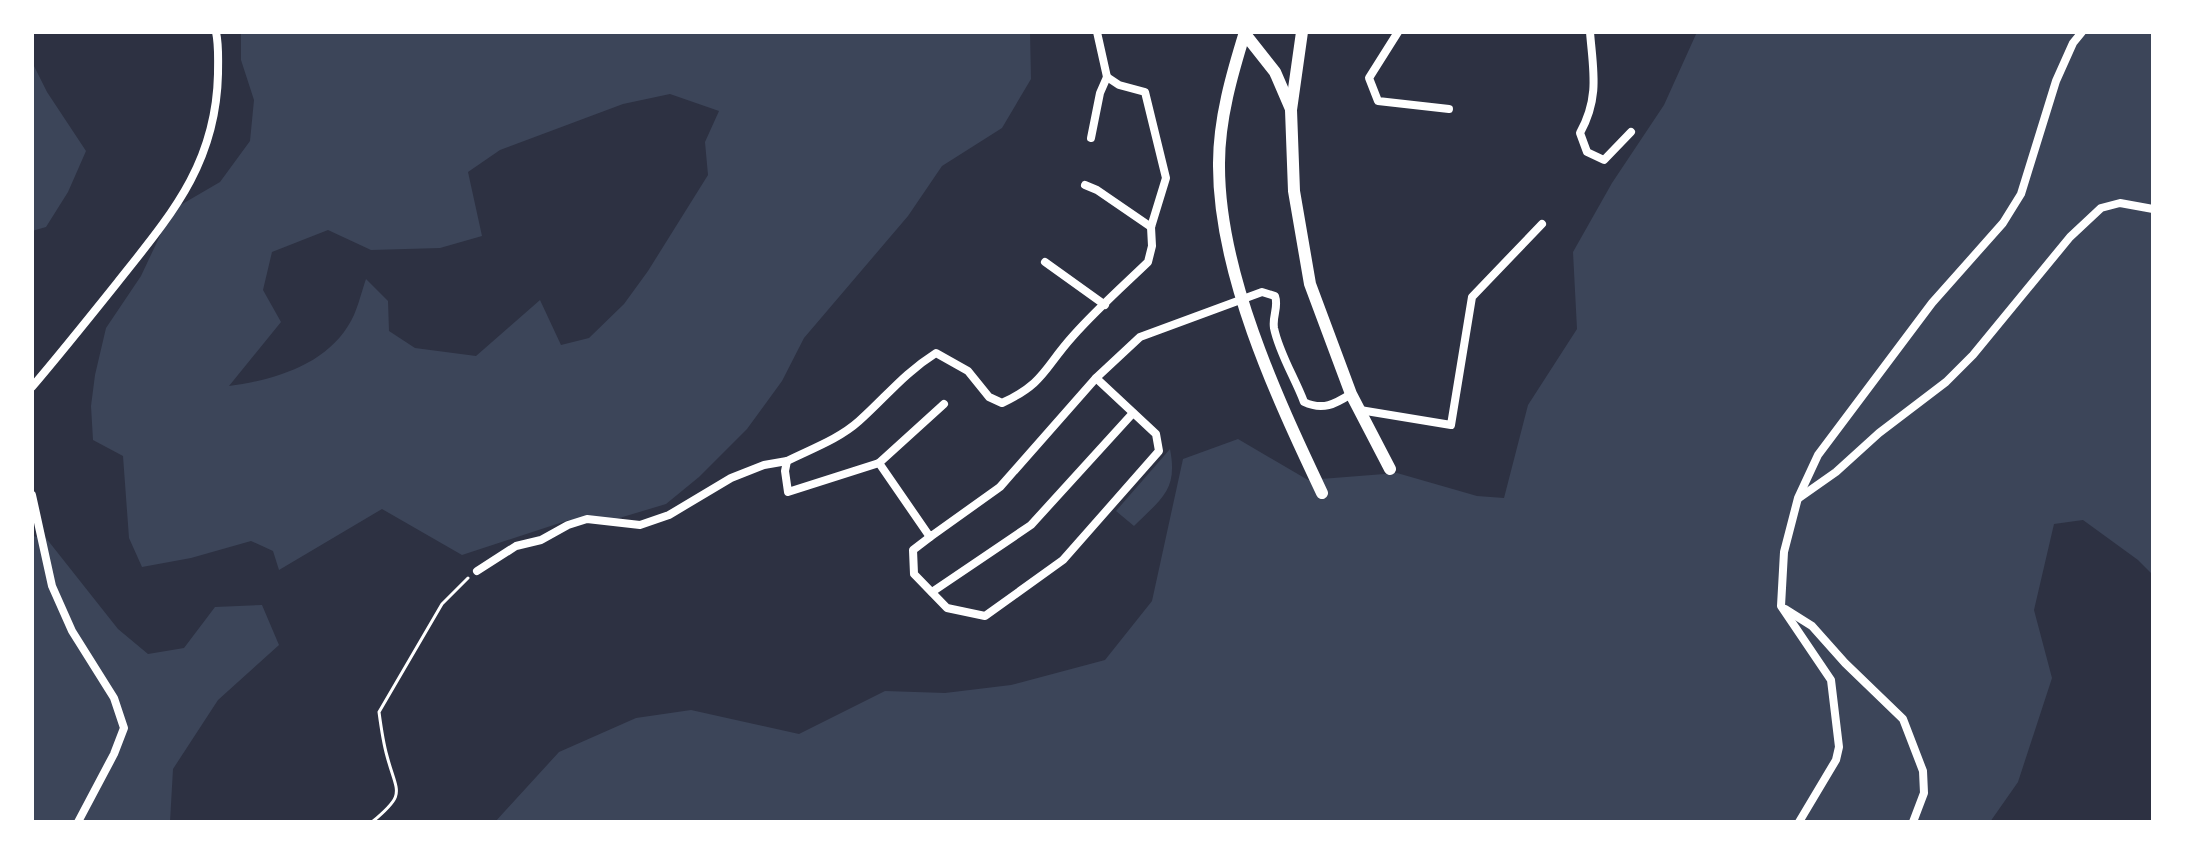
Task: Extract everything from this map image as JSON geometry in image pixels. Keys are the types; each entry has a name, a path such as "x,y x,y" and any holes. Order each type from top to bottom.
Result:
{"highway":[{"path":"1302,32 1291,110 1294,191 1310,284 1351,394 1390,469"},
{"path":"1247,33 1275,72 1291,110"},
{"path":"1247,33 1227,95 1219,163 1225,230 1242,300 1289,423 1322,493"}],"street":[{"path":"32,387 168,218 191,180 209,143 218,96 219,44 216,32"},
{"path":"1091,138 1100,93 1107,77 1097,32"},
{"path":"1398,32 1369,78 1378,101 1449,109"},
{"path":"1590,32 1596,86 1587,120 1580,133 1587,152 1604,160 1631,132"},
{"path":"1799,822 1836,760 1839,747 1831,680 1781,606 1784,552 1798,498 1818,455 1932,303 2003,223 2021,194 2056,81 2073,43 2082,32"},
{"path":"477,571 516,546 541,540 568,525 587,519 640,525 669,515 731,478 764,465 787,461 844,432 859,421 910,369 936,353 968,371 989,397 1002,403 1027,391 1043,376 1073,336 1148,262 1152,246 1151,227 1166,178 1145,92 1119,85 1107,77"},
{"path":"1085,185 1151,227"},
{"path":"1798,498 1836,472 1879,433 1946,382 1973,355 2070,237 2101,208 2120,203 2153,209"},
{"path":"1360,410 1451,425 1472,297 1542,224"},
{"path":"1045,262 1105,305"},
{"path":"1096,378 1156,434 1159,451 1063,560 985,616 947,608 914,574 913,550 1000,487 1096,378 1140,337 1262,292 1275,296 1278,303 1273,316 1274,329 1304,402 1315,408 1332,405 1351,394"},
{"path":"787,461 788,492 879,463 944,404"},
{"path":"932,592 1031,525 1133,413"},
{"path":"879,463 930,537"},
{"path":"32,495 52,586 72,631 114,698 124,728 114,754 78,822"},
{"path":"1781,606 1812,626 1903,719 1916,746 1923,771 1924,793 1913,822"}],"path":[{"path":"372,822 391,807 396,796 396,781 388,759 379,712 442,604 477,571"}],"shaded area":[{"path":"241,32 1030,32 1031,79 1002,128 942,166 908,216 804,338 782,381 747,429 699,477 666,504 606,522 569,520 462,555 382,509 279,570 273,551 251,541 191,558 142,567 129,538 123,456 93,440 91,406 95,375 106,328 141,276 172,210 220,182 250,141 254,100 241,60","holes":["670,94 719,111 705,142 708,175 624,304 589,338 561,345 540,300 476,356 415,348 389,331 388,301 366,279 351,321 338,340 325,351 296,369 263,380 229,386 281,322 263,290 272,252 328,230 371,250 440,248 482,236 468,172 500,150 623,104"]},
{"path":"1697,32 2153,32 2153,575 2138,560 2083,520 2054,524 2034,610 2052,678 2018,782 1990,822 495,822 559,752 636,718 691,710 799,734 885,691 945,693 1011,685 1105,660 1152,601 1183,459 1238,439 1308,480 1397,473 1477,496 1504,498 1528,405 1577,329 1573,252 1612,183 1664,105"},
{"path":"32,62 47,92 86,151 68,192 46,227 32,231"},
{"path":"1170,449 1170,484 1160,500 1134,526 1116,511"},
{"path":"32,536 46,538 118,629 148,654 184,648 215,607 262,605 279,645 218,700 173,769 170,822 32,822"}]}
